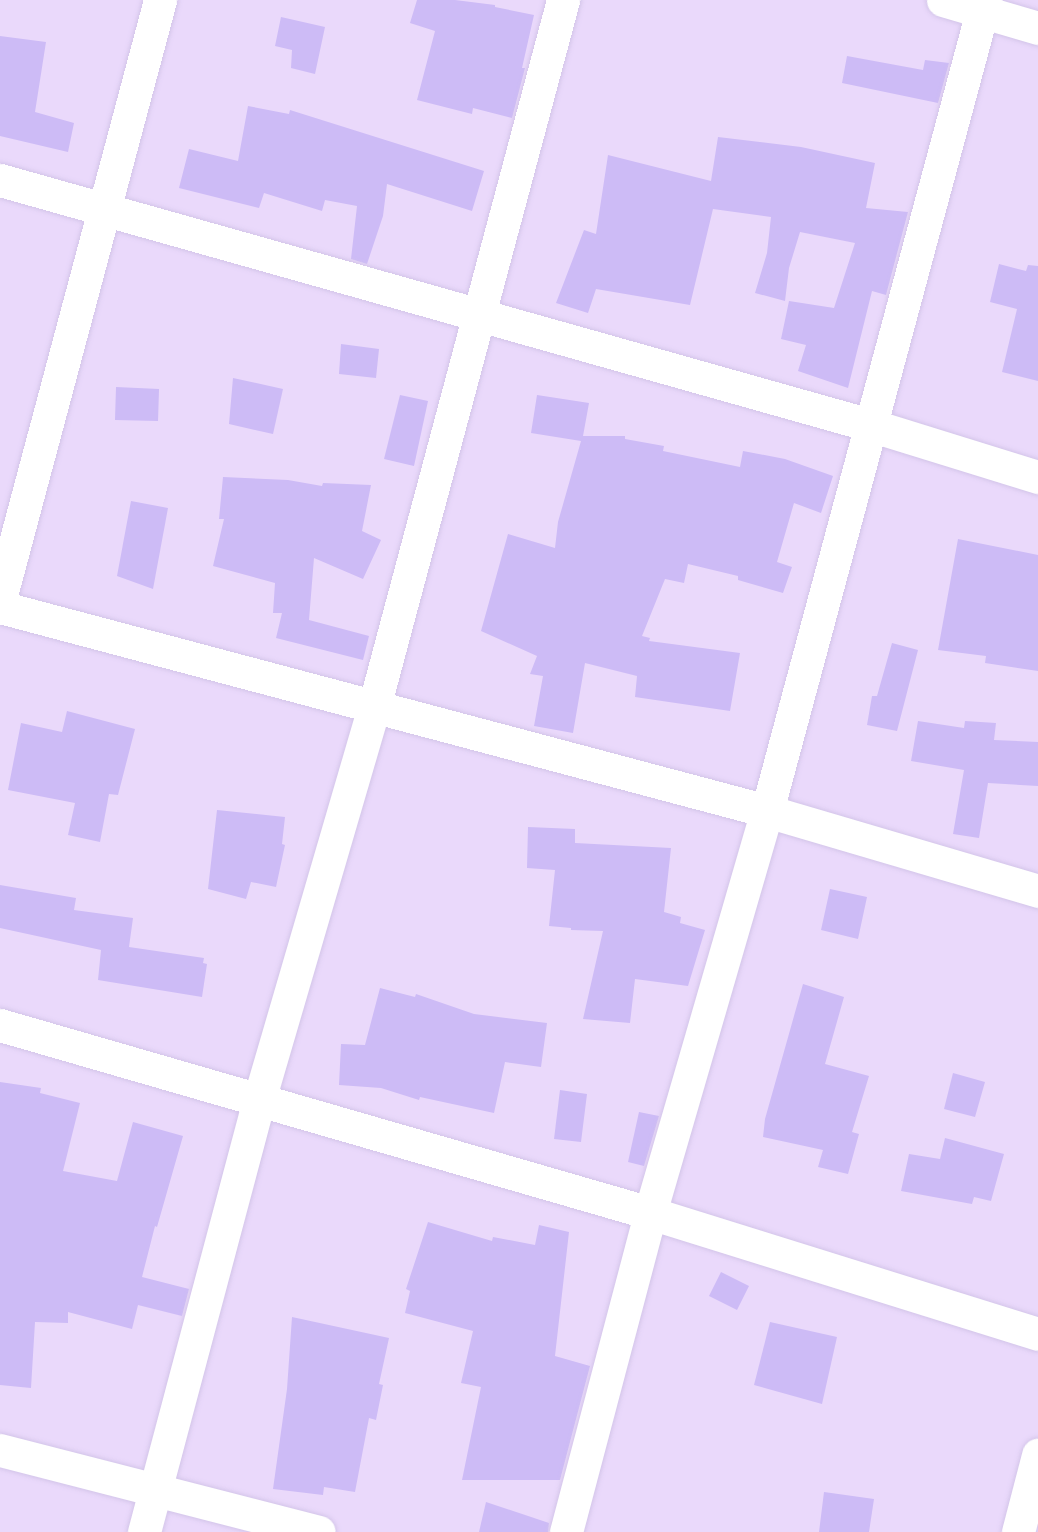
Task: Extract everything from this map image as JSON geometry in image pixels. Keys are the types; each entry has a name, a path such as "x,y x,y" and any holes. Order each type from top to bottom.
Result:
{"street":[{"path":"0,599 160,0"},
{"path":"144,1532 259,1100 374,707 563,0"},
{"path":"943,0 983,5 1038,28"},
{"path":"566,1532 650,1213 767,811 983,5"},
{"path":"0,180 870,425 1038,477"},
{"path":"0,608 767,811 1038,891"},
{"path":"0,1026 650,1213 1038,1334"},
{"path":"0,1450 319,1532"},
{"path":"1018,1532 1038,1455"}],"shaded area":[{"path":"0,0 1038,0 1038,1532 0,1532"}],"building":[{"path":"417,0 455,0 495,5 495,7 534,15 522,68 525,68 512,118 473,108 472,114 417,100 435,31 410,23"},
{"path":"281,17 325,27 315,74 291,68 292,50 275,46"},
{"path":"0,36 46,42 35,112 74,123 68,152 0,136"},
{"path":"847,56 923,70 925,60 949,63 938,103 842,83"},
{"path":"248,106 289,114 290,110 484,171 472,211 387,184 383,216 367,264 351,259 357,206 325,200 322,211 264,193 259,208 179,188 189,149 238,161"},
{"path":"718,137 801,147 875,163 866,208 908,212 886,295 872,291 848,388 798,371 806,345 781,339 789,301 834,308 855,243 800,232 789,268 785,301 755,293 767,253 771,217 713,209 690,305 596,289 588,313 556,303 584,230 596,234 608,155 711,181"},
{"path":"999,264 1026,271 1028,265 1038,266 1038,381 1002,372 1017,309 990,302"},
{"path":"341,344 379,349 376,378 339,374"},
{"path":"233,378 283,389 273,434 229,424"},
{"path":"116,387 159,389 158,421 115,420"},
{"path":"400,395 428,401 414,466 384,459"},
{"path":"537,395 589,403 583,436 625,436 625,439 664,446 663,451 740,467 743,451 785,459 833,476 821,513 794,503 777,562 792,567 783,593 738,580 738,576 688,564 684,583 665,579 642,636 650,638 649,641 740,653 730,711 635,697 637,676 585,663 573,733 534,726 543,676 530,674 537,656 481,631 508,534 555,548 558,522 581,441 531,433"},
{"path":"223,477 288,480 322,486 323,483 371,485 362,531 381,540 363,579 314,558 309,620 369,636 363,660 276,638 282,613 273,613 275,583 213,566 224,519 219,519"},
{"path":"131,501 168,508 153,589 117,576"},
{"path":"958,539 1038,555 1038,671 985,663 986,656 938,650"},
{"path":"892,643 918,650 897,731 867,725 872,696 877,696"},
{"path":"67,711 135,729 118,795 109,794 100,842 68,835 75,803 8,790 21,723 62,732"},
{"path":"918,721 964,728 965,721 996,723 994,740 1038,742 1038,786 988,783 979,838 953,834 964,770 911,761"},
{"path":"217,810 285,817 282,844 285,845 276,887 251,882 246,899 208,889"},
{"path":"528,827 575,829 575,843 671,848 664,912 681,917 680,923 705,930 688,986 635,979 630,1023 583,1019 603,931 571,930 571,928 549,926 555,870 527,868"},
{"path":"0,885 76,898 74,910 133,918 129,947 204,958 203,963 207,964 202,997 98,980 101,950 0,928"},
{"path":"830,889 867,897 858,939 821,930"},
{"path":"803,984 844,997 825,1064 869,1076 852,1132 859,1134 848,1174 818,1167 823,1150 763,1137 765,1119"},
{"path":"380,988 415,997 416,994 474,1014 547,1023 541,1067 505,1062 494,1113 420,1097 419,1100 381,1088 339,1085 341,1044 365,1045"},
{"path":"953,1073 985,1082 975,1117 944,1109"},
{"path":"0,1082 41,1088 40,1093 80,1103 63,1171 117,1181 133,1122 183,1136 142,1277 189,1289 182,1316 138,1305 132,1329 68,1312 68,1323 35,1322 31,1388 0,1385"},
{"path":"560,1090 587,1094 581,1142 554,1139"},
{"path":"639,1112 659,1116 644,1166 628,1162"},
{"path":"945,1138 1004,1154 991,1201 974,1197 972,1204 901,1191 909,1154 940,1159"},
{"path":"428,1222 492,1241 493,1237 535,1245 539,1225 569,1232 555,1356 590,1366 560,1480 462,1480 481,1387 461,1383 473,1331 405,1313 410,1291 406,1289"},
{"path":"721,1272 749,1286 737,1310 709,1296"},
{"path":"292,1317 389,1338 379,1384 383,1385 376,1420 369,1418 355,1492 324,1487 323,1495 273,1489 287,1389"},
{"path":"770,1322 837,1337 822,1404 754,1385"},
{"path":"824,1492 874,1499 869,1532 819,1532"},
{"path":"486,1502 549,1523 548,1532 479,1532"}]}
